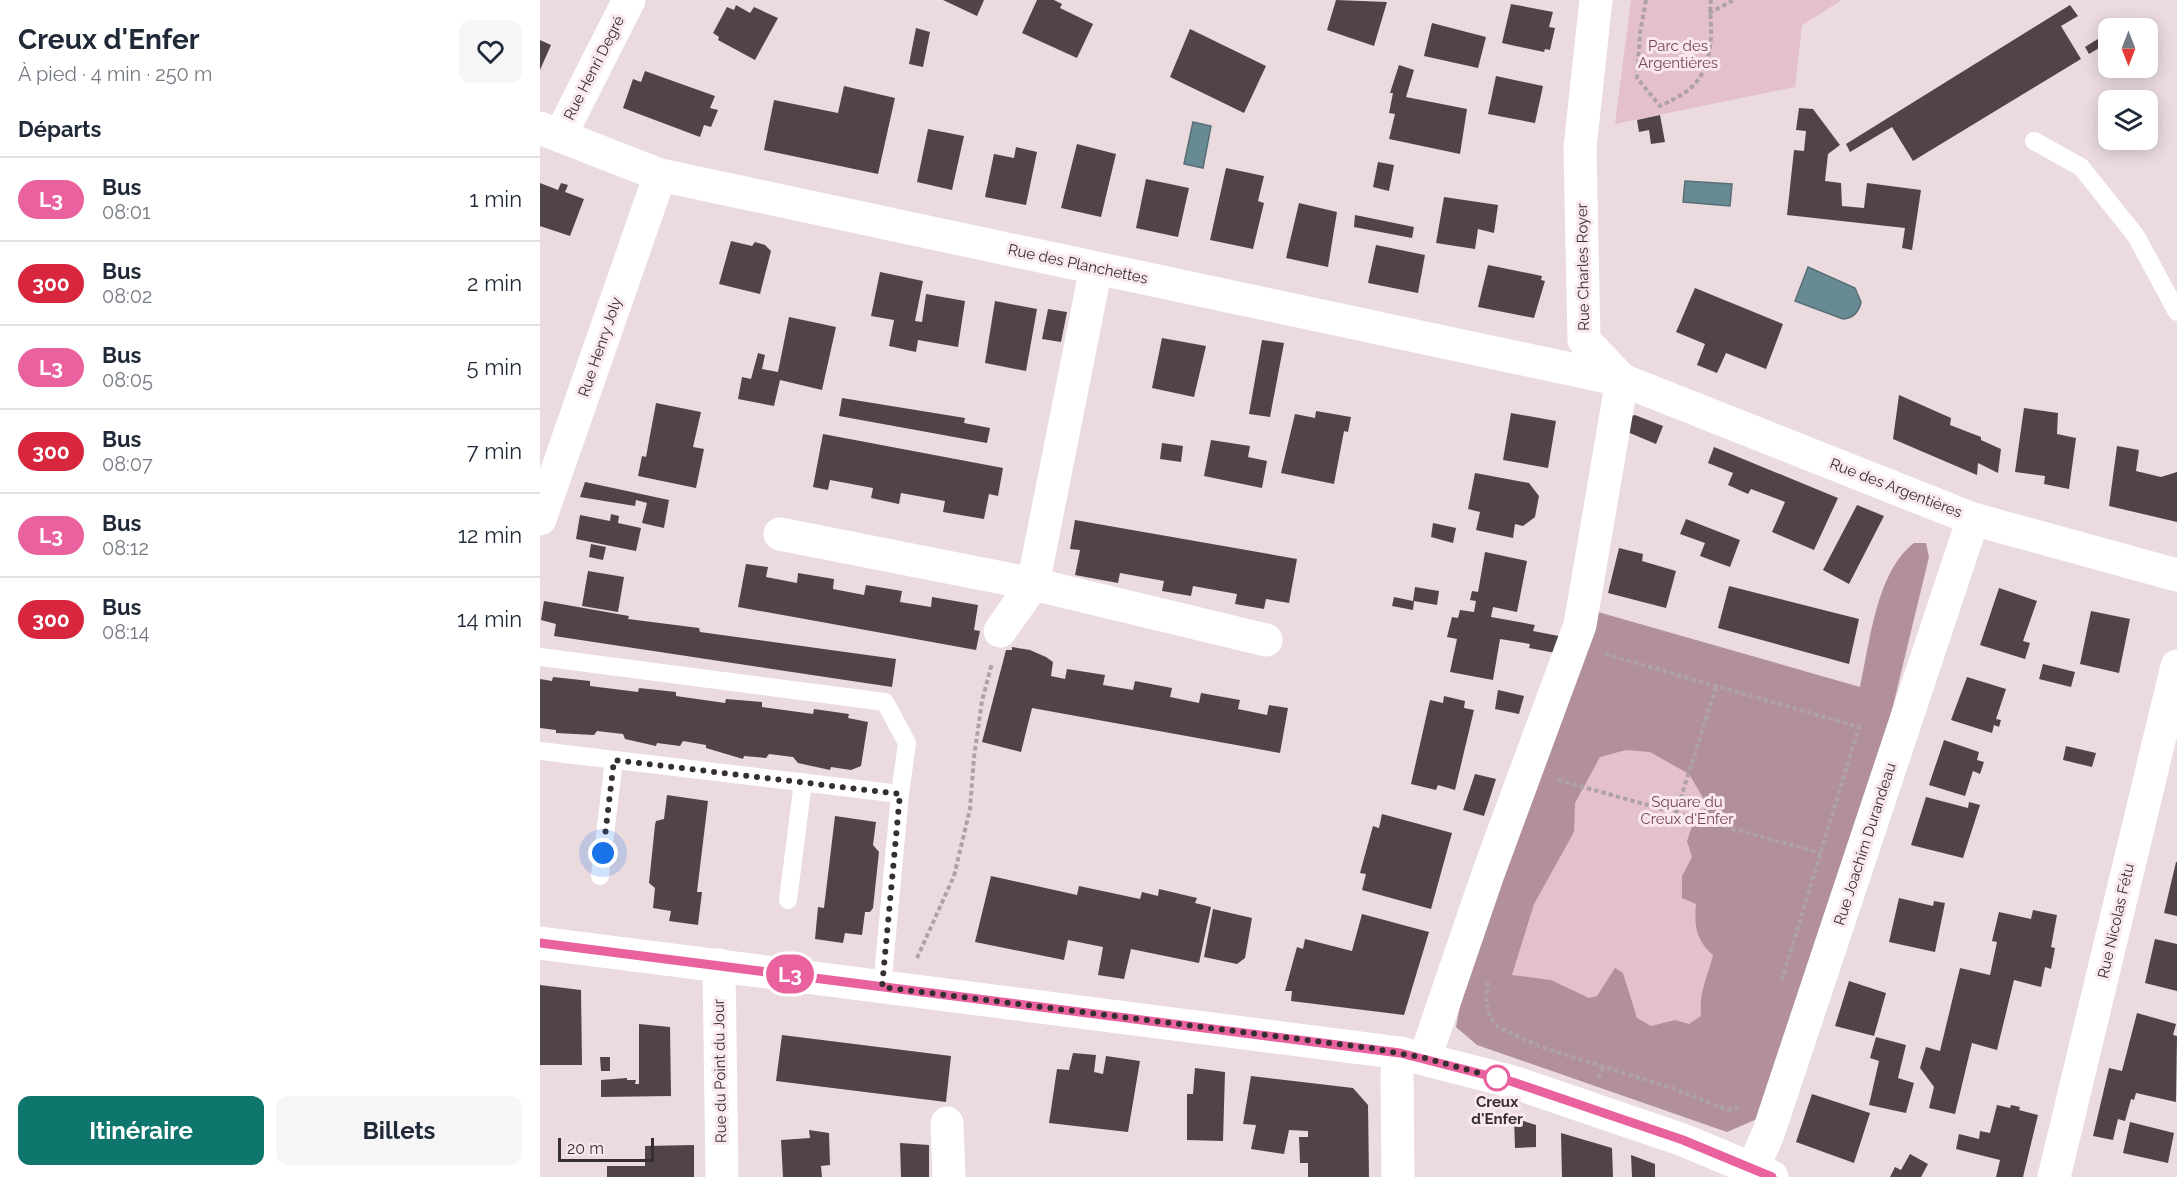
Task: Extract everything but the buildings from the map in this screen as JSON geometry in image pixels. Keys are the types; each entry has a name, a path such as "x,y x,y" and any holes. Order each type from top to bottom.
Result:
{"street":[{"name":"Rue Henri Degré","path":"550,132 629,0"},
{"name":"Rue Charles Royer","path":"1596,0 1580,148 1584,340 1622,380"},
{"name":"Rue des Planchettes","path":"550,132 660,175 1622,380"},
{"name":"Rue Henry Joly","path":"540,519 660,175"},
{"path":"1000,631 1033,584 1096,268"},
{"name":"Rue des Argentières","path":"1622,380 1973,519 2177,575"},
{"path":"1398,1177 1396,1073 1412,1056 1488,874 1576,634 1622,380"},
{"name":"Rue Joachim Durandeau","path":"1762,1172 1768,1134 1973,519"},
{"path":"780,534 1033,584 1266,640"},
{"name":"Rue Nicolas Fétu","path":"2055,1177 2177,666"},
{"path":"540,943 1412,1056 1513,1082 1683,1140 1762,1172"},
{"name":"Rue du Point du Jour","path":"719,965 722,1177"},
{"path":"947,1123 949,1177"}],"lane":[{"path":"2034,141 2081,167 2136,236 2177,312"},
{"path":"540,657 885,702 907,743 900,794 893,988"},
{"path":"540,751 900,794"},
{"path":"600,876 614,760"},
{"path":"788,900 803,782"}],"path":[{"path":"1646,0 1640,33 1637,78 1660,106 1686,94 1704,73 1711,37 1709,14 1711,0"},
{"path":"1709,14 1734,0"},
{"path":"893,988 954,876 970,809 982,701 1000,631"},
{"path":"1576,634 1716,687 1859,728 1779,987"},
{"path":"1676,813 1716,687"},
{"path":"1553,778 1820,853"},
{"path":"1489,978 1486,1002 1490,1017 1498,1027 1541,1047 1669,1087 1728,1110 1738,1110 1745,1102"}],"green space":[{"name":"Parc des Argentières","path":"1631,0 1842,0 1802,25 1795,87 1615,124"},
{"name":"Square du Creux d'Enfer","path":"1591,622 1871,709 1751,1096 1470,1026"}],"shaded area":[{"name":"Square du Creux d'Enfer","path":"1914,543 1926,543 1929,557 1871,797 1764,1116 1727,1132 1477,1045 1456,1027 1460,1006 1591,610 1860,687 1876,609 1891,572 1901,556","holes":["1626,750 1650,752 1689,774 1705,801 1704,811 1693,823 1687,841 1692,857 1682,876 1682,898 1696,904 1697,932 1703,944 1713,955 1702,992 1701,1016 1689,1024 1675,1020 1651,1026 1637,1018 1623,973 1615,968 1597,996 1589,998 1551,980 1512,975 1534,904 1574,832 1575,803 1600,757"]}],"water":[{"path":"1193,122 1211,126 1203,168 1184,164"},
{"path":"1685,181 1732,184 1730,206 1683,202"},
{"path":"1808,267 1855,288 1861,302 1855,314 1843,319 1795,301"}],"bus line":[{"name":"L3","path":"540,943 1400,1053 1513,1082 1683,1140 1772,1177"}],"place":[{"name":"Creux d'Enfer","path":"1497,1078"}],"route":[{"path":"603,853 614,760 900,794 882,987 1370,1048 1425,1058 1497,1078"}]}
